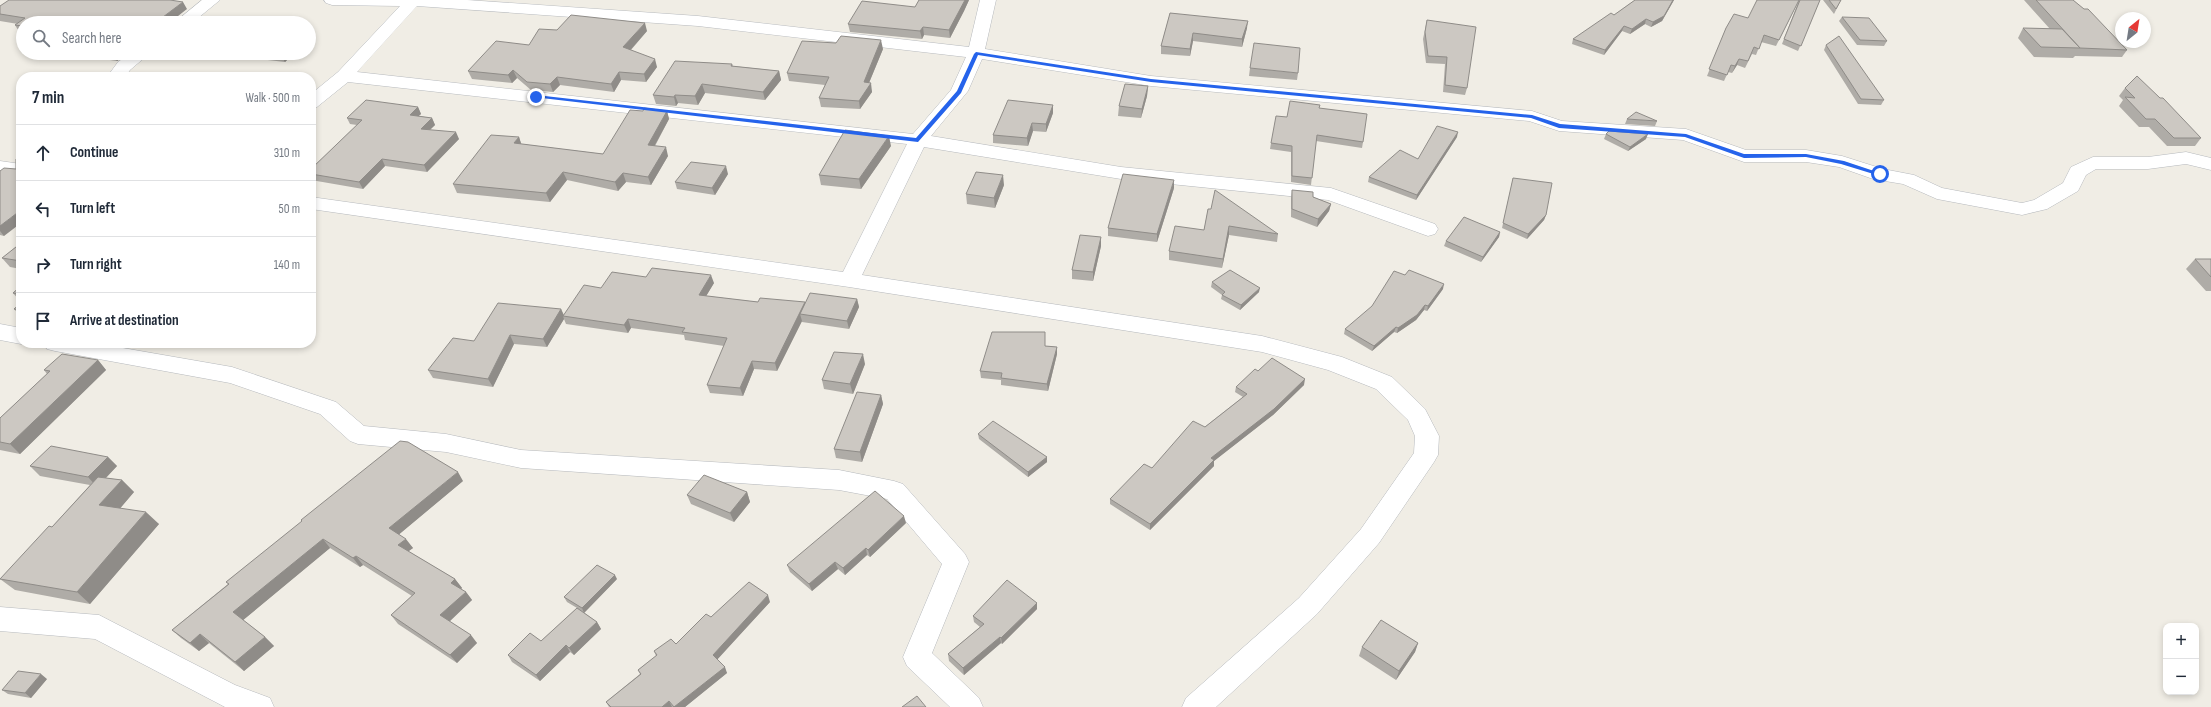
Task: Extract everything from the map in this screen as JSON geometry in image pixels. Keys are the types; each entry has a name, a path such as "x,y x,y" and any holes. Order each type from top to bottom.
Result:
{"street":[{"path":"191,16 212,0"},
{"path":"332,0 414,1 698,21 976,54 1151,81 1532,116 1559,126 1686,135 1744,156 1806,156 1842,162 1880,174 1907,179 1937,193 2022,209 2040,205 2071,187 2078,171 2093,162 2148,163 2186,158 2211,164"},
{"path":"849,280 918,140 959,92 976,54 988,0"},
{"path":"316,98 344,76 414,1"},
{"path":"120,72 124,66 132,60"},
{"path":"344,76 918,140 1121,173 1331,194 1428,229"},
{"path":"0,167 16,169"},
{"path":"316,204 849,280 1262,344 1334,363 1384,383 1417,415 1427,436 1426,455 1370,536 1308,606 1196,707"},
{"path":"0,332 16,335"},
{"path":"80,348 232,375 328,408 358,434 446,442 521,459 839,480 894,491 956,562 917,657 969,707"},
{"path":"0,619 99,627 227,695 260,707"}],"building":[{"path":"9,0 170,0 183,2 164,16 16,17 0,14 0,6"},
{"path":"919,0 965,0 949,30 923,27 920,31 848,24 862,1 915,7"},
{"path":"1635,0 1673,0 1664,16 1653,22 1646,19 1632,29 1624,26 1605,50 1573,39 1611,13 1614,15"},
{"path":"1757,0 1799,0 1779,40 1764,35 1759,49 1754,47 1748,61 1739,59 1735,66 1731,65 1727,75 1709,69 1726,28 1734,14 1748,18"},
{"path":"1800,0 1820,0 1801,46 1784,39"},
{"path":"1829,0 1841,0 1836,9"},
{"path":"2036,0 2073,0 2084,9 2088,9 2115,37 2115,48 2125,48 2127,50 2080,48"},
{"path":"1170,13 1248,21 1242,39 1193,33 1190,49 1161,46"},
{"path":"571,15 645,23 623,47 655,59 644,74 619,72 611,84 557,77 550,84 527,82 513,70 508,75 468,71 496,41 529,45 539,29 557,30"},
{"path":"1842,17 1869,18 1887,41 1860,40"},
{"path":"1427,20 1476,27 1467,88 1445,85 1447,57 1428,56 1425,32"},
{"path":"2023,28 2062,29 2080,48 2041,47"},
{"path":"841,36 881,40 864,82 871,83 859,101 819,98 829,77 787,73 802,41 836,43"},
{"path":"1839,36 1884,100 1861,99 1826,45"},
{"path":"1254,43 1300,48 1298,73 1250,68"},
{"path":"675,61 732,64 731,66 779,71 763,92 702,84 695,96 675,95 674,97 653,95"},
{"path":"2137,76 2160,98 2163,98 2201,138 2174,138 2155,119 2146,119 2125,97 2135,98 2125,88"},
{"path":"1125,84 1148,86 1142,109 1119,106"},
{"path":"366,100 418,107 410,115 432,118 421,129 456,132 424,165 382,159 359,182 316,175 316,164 362,120 347,118"},
{"path":"1008,100 1053,105 1046,124 1032,123 1027,138 993,135"},
{"path":"1290,101 1320,105 1319,108 1367,114 1363,142 1317,135 1312,178 1292,176 1292,146 1271,143 1276,116 1287,117"},
{"path":"644,108 667,111 648,145 666,147 648,177 623,173 615,182 563,172 546,193 453,184 491,135 519,137 514,143 603,154 630,110 643,111"},
{"path":"1636,112 1657,121 1627,119"},
{"path":"1437,126 1458,132 1417,195 1369,177 1400,150 1418,159"},
{"path":"845,130 889,136 859,179 819,175"},
{"path":"1609,131 1648,134 1630,147 1606,134"},
{"path":"691,162 726,166 712,188 675,182"},
{"path":"4,168 16,169 16,214 0,226 0,171"},
{"path":"976,172 1003,175 994,198 966,194"},
{"path":"1123,174 1174,180 1157,234 1108,228"},
{"path":"1513,178 1552,183 1546,215 1528,234 1503,223"},
{"path":"1215,190 1278,234 1229,226 1223,259 1169,251 1175,226 1204,230 1208,209 1211,209"},
{"path":"1292,190 1313,192 1313,197 1331,204 1318,219 1292,209"},
{"path":"1464,217 1500,232 1483,257 1446,241"},
{"path":"1080,235 1101,237 1093,272 1072,270"},
{"path":"16,247 16,260 2,258"},
{"path":"2195,259 2211,259 2211,277"},
{"path":"652,268 711,275 699,295 758,302 760,298 805,302 775,363 752,361 740,388 707,385 727,338 682,332 685,328 628,319 624,325 563,316 584,285 601,288 612,272 646,277"},
{"path":"1230,270 1260,288 1241,305 1222,295 1225,292 1212,282"},
{"path":"1409,270 1444,284 1428,306 1425,305 1417,315 1398,328 1396,327 1374,346 1345,329 1372,306 1394,271 1405,275"},
{"path":"810,293 857,299 847,321 800,314"},
{"path":"498,303 561,309 543,339 510,335 488,379 428,370 453,338 474,341"},
{"path":"992,332 1045,332 1045,346 1057,347 1047,384 1001,378 1002,373 980,371"},
{"path":"834,352 863,354 850,384 822,380"},
{"path":"62,354 98,360 10,444 0,442 0,418 50,371 44,370"},
{"path":"1272,358 1305,379 1274,409 1211,458 1214,460 1150,524 1110,499 1144,464 1152,468 1193,421 1205,427 1247,394 1236,387 1255,369 1258,371"},
{"path":"857,392 881,395 860,452 834,449"},
{"path":"993,421 1047,457 1028,472 978,434"},
{"path":"400,441 408,442 458,472 389,528 406,539 398,545 455,579 451,583 466,592 440,615 471,635 450,655 391,615 415,593 356,556 353,558 323,539 233,612 265,637 235,662 200,634 190,643 172,630 229,584 226,582"},
{"path":"51,446 108,457 88,477 30,466"},
{"path":"704,475 747,492 730,513 687,495"},
{"path":"98,477 122,480 99,505 146,512 77,592 0,579 49,526 52,527"},
{"path":"875,491 904,516 868,550 866,548 843,568 835,562 809,584 787,565"},
{"path":"597,565 615,575 582,608 564,597"},
{"path":"1007,580 1037,603 1001,638 1000,637 963,668 948,654 984,624 973,616"},
{"path":"749,582 768,595 713,655 725,667 674,707 669,701 662,707 611,707 606,702 641,674 638,670 657,655 654,651 671,639 676,644 706,614 711,617"},
{"path":"577,608 597,622 569,648 566,645 536,675 508,655 530,633 541,641"},
{"path":"1381,620 1418,643 1399,671 1362,647"},
{"path":"18,671 41,674 25,693 2,690"},
{"path":"917,696 926,707 902,707"}],"route":[{"path":"536,97 918,140 959,92 976,54 1151,81 1532,116 1559,126 1686,135 1744,156 1806,156 1842,162 1880,174"}]}
